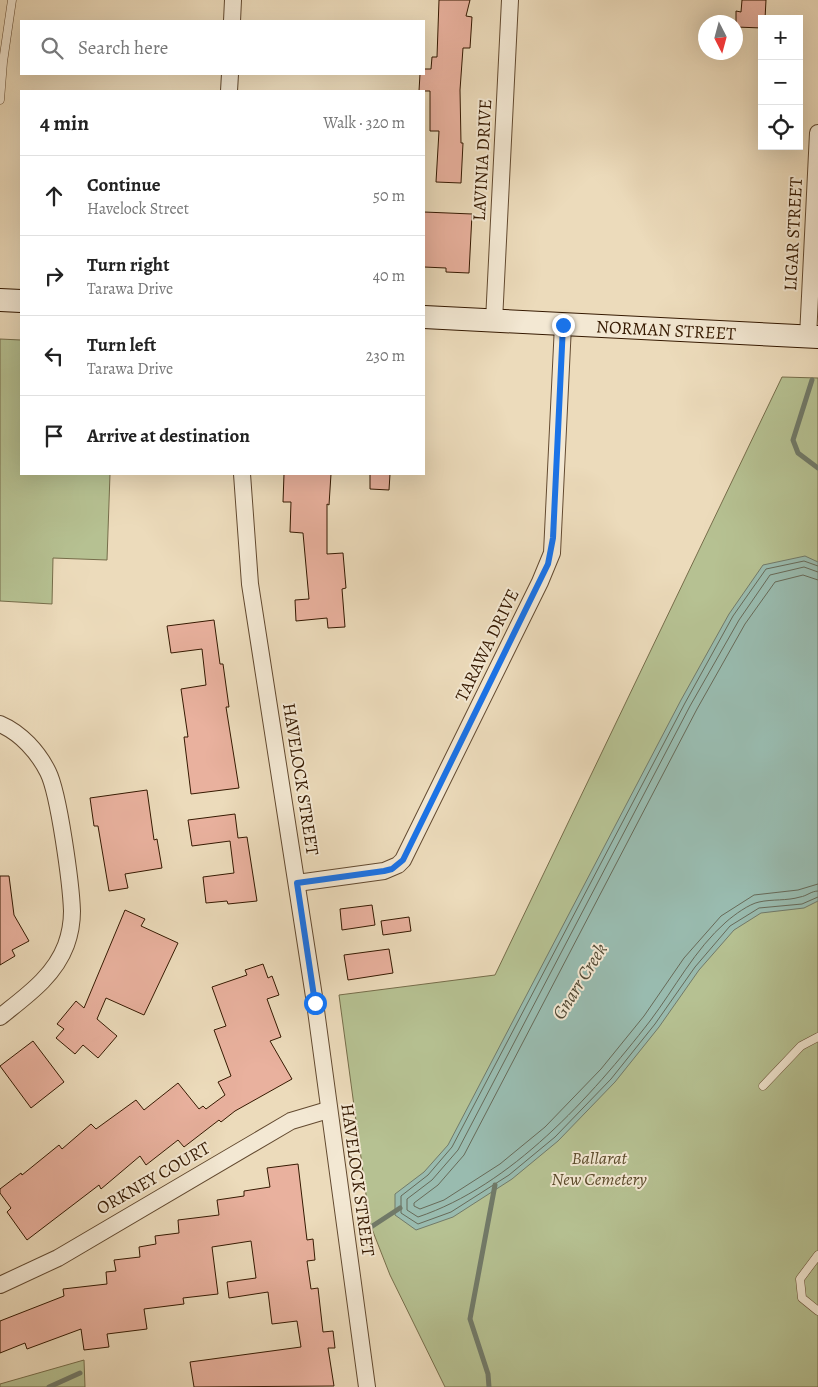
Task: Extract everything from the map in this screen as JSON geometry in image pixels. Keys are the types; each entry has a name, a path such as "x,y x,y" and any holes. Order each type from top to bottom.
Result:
{"street":[{"path":"232,20 233,0"},
{"name":"LAVINIA DRIVE","path":"494,321 510,0"},
{"path":"229,90 230,75"},
{"name":"LIGAR STREET","path":"813,337 818,133"},
{"path":"0,300 20,301"},
{"name":"NORMAN STREET","path":"425,317 813,337"},
{"name":"TARAWA DRIVE","path":"297,883 384,871 392,869 403,860 540,582 552,553 563,325"},
{"name":"HAVELOCK STREET","path":"242,475 250,584 297,883 367,1387"},
{"path":"0,724 25,741 48,773 62,836 72,911 66,945 49,976 0,1017"},
{"name":"ORKNEY COURT","path":"0,1285 58,1258 291,1121 328,1110"}],"lane":[{"path":"0,100 4,53 12,0"},
{"path":"763,1086 800,1046 818,1037"},
{"path":"818,1255 800,1280 802,1298 818,1311"}],"green space":[{"path":"0,339 20,340 20,475 110,475 107,560 53,558 52,604 0,601"},
{"name":"Ballarat New Cemetery","path":"782,377 818,378 818,1387 445,1387 390,1275 370,1224 339,995 495,975"},
{"path":"84,1360 85,1387 0,1387 0,1384"}],"water":[{"path":"805,556 818,562 818,901 804,908 761,913 734,930 699,970 659,1027 615,1082 558,1141 512,1179 453,1217 416,1230 395,1215 395,1194 424,1172 448,1145 681,700 729,614 763,565"}],"building":[{"path":"439,0 470,0 466,16 472,17 470,48 463,48 460,90 461,143 463,143 461,183 436,182 439,131 430,131 430,91 419,90 420,75 425,75 425,69 431,69 432,57 437,57"},
{"path":"742,0 766,0 765,15 758,15 758,28 743,27 743,15 736,15 736,11 741,12"},
{"path":"425,212 472,214 469,273 446,272 446,268 425,267"},
{"path":"284,475 331,475 329,505 327,504 327,554 343,553 346,588 342,589 345,627 328,628 327,618 296,621 295,600 309,599 303,533 290,532 291,502 283,502"},
{"path":"370,475 390,475 389,490 370,489"},
{"path":"214,620 220,664 223,664 229,707 226,707 239,788 191,794 184,737 188,737 181,689 206,685 202,649 171,653 167,626"},
{"path":"147,790 154,840 157,839 162,868 125,874 128,888 109,891 98,826 94,826 90,798"},
{"path":"235,814 238,838 247,837 257,901 228,904 227,901 206,903 203,877 234,873 230,841 192,846 188,820"},
{"path":"0,876 9,876 14,915 29,941 12,950 15,956 0,965"},
{"path":"372,905 375,925 342,930 340,909"},
{"path":"125,910 145,919 141,926 178,943 144,1015 106,998 97,1019 117,1036 98,1058 83,1045 75,1054 56,1038 64,1029 57,1024 76,1001 84,1008"},
{"path":"409,917 411,931 383,935 381,921"},
{"path":"389,949 393,973 348,980 344,955"},
{"path":"263,964 268,978 272,976 279,995 267,999 281,1037 270,1041 292,1079 235,1111 221,1122 219,1120 184,1147 178,1140 146,1165 140,1156 101,1189 99,1185 27,1240 7,1212 11,1208 0,1193 0,1189 21,1173 22,1175 59,1145 62,1149 91,1124 96,1129 136,1100 144,1110 178,1083 199,1109 203,1106 206,1109 225,1095 218,1082 231,1076 214,1030 226,1026 212,987 247,975 245,970"},
{"path":"33,1041 64,1082 31,1108 0,1066"},
{"path":"298,1164 307,1240 313,1239 315,1260 307,1261 311,1289 318,1288 323,1332 333,1331 335,1348 328,1348 334,1386 194,1387 190,1362 301,1347 297,1321 272,1324 268,1292 229,1298 227,1282 256,1278 251,1241 212,1247 218,1294 183,1298 184,1304 144,1309 147,1329 107,1334 109,1347 84,1350 81,1329 27,1349 25,1343 0,1353 0,1321 64,1296 63,1289 107,1284 106,1272 116,1271 114,1260 140,1257 139,1247 156,1244 155,1236 179,1233 178,1220 219,1215 217,1200 244,1196 244,1191 270,1187 267,1168"}],"waterway":[{"name":"Gnarr Creek","path":"812,380 793,440 798,453 818,468"},
{"name":"Gnarr Creek","path":"489,1387 488,1374 470,1319 495,1185"},
{"path":"371,1227 400,1208"},
{"path":"49,1387 80,1373"}],"route":[{"path":"315,1003 297,883 384,871 392,869 403,860 548,564 552,553 553,538 563,325"}]}
